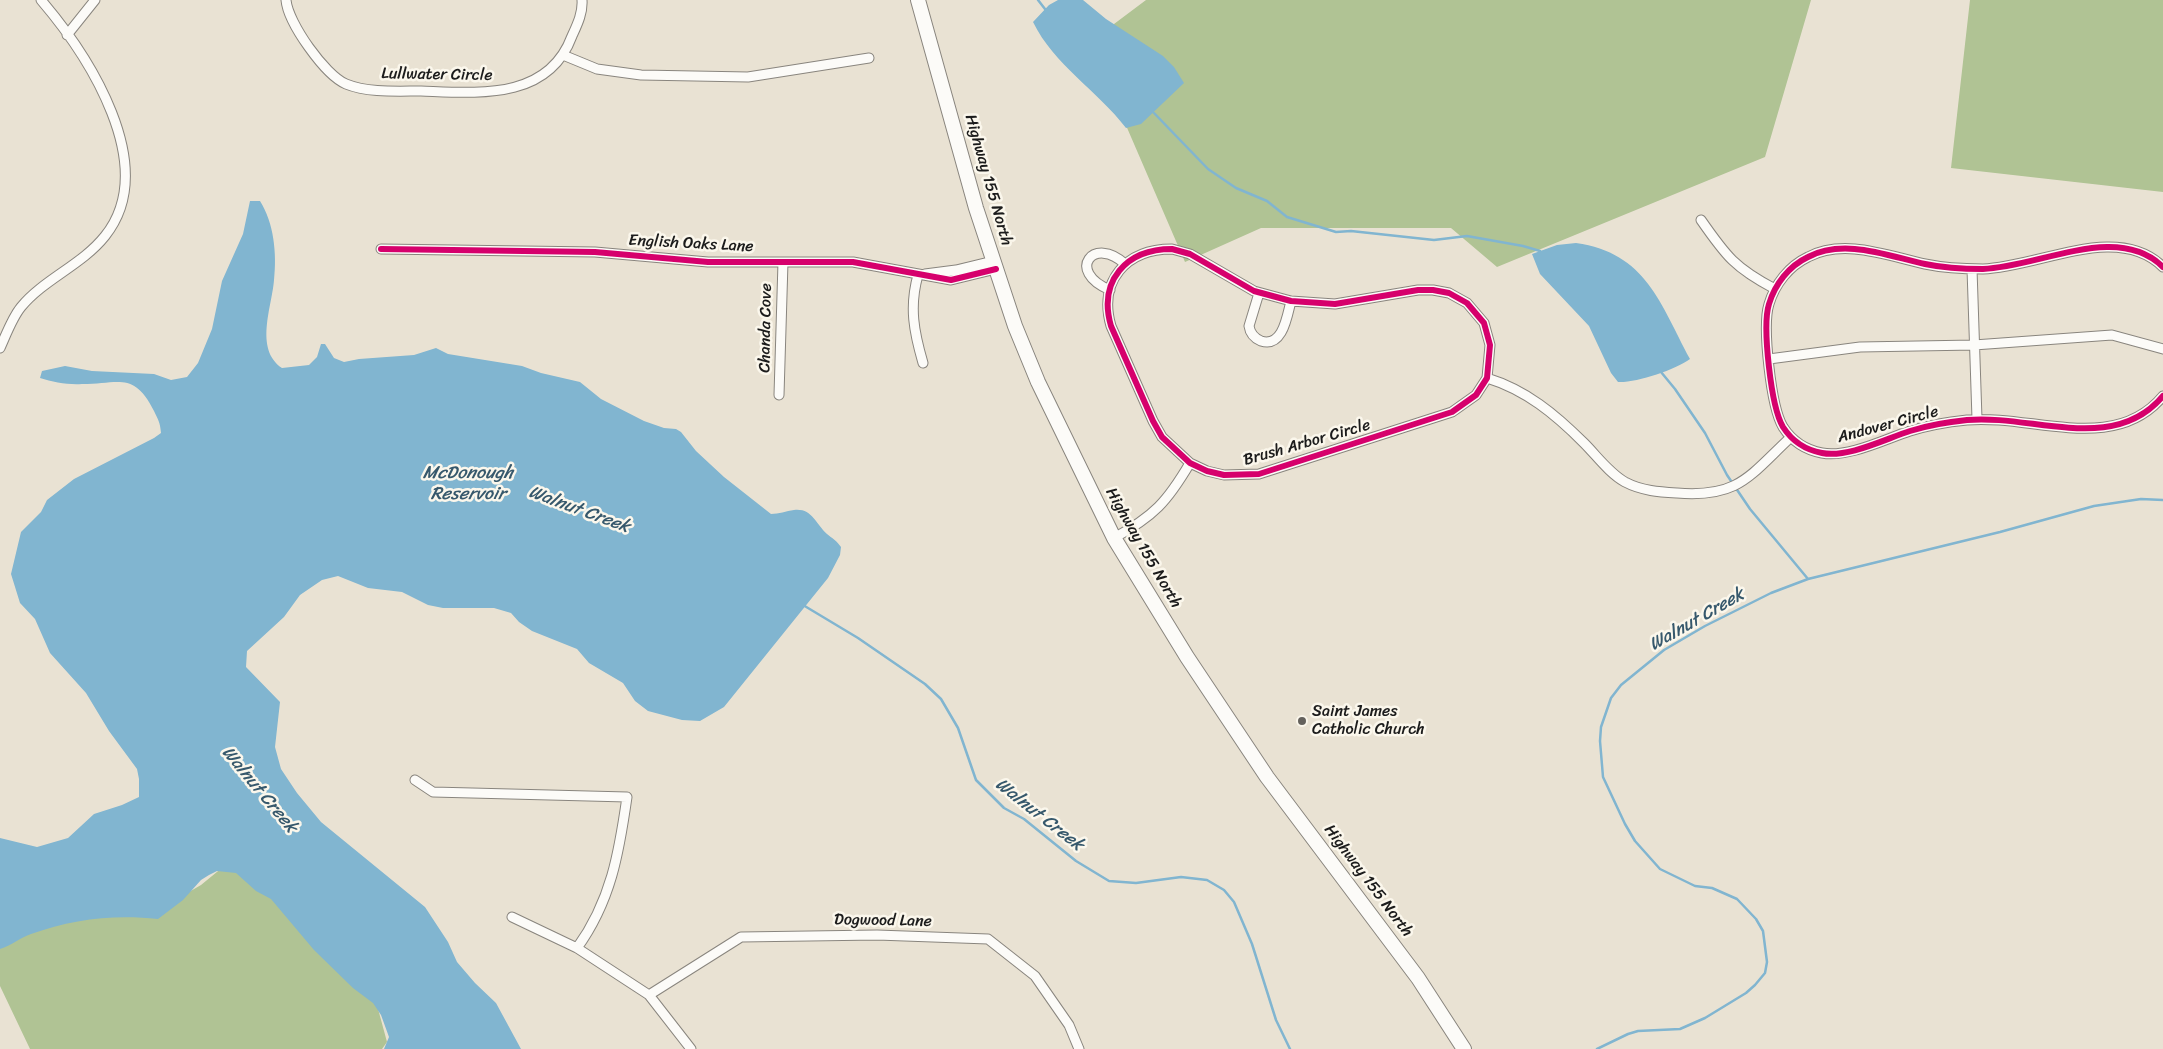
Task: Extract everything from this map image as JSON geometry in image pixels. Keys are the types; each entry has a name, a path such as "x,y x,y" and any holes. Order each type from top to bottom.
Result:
{"main road":[{"name":"Highway 155 North","path":"918,0 995,265 1015,326 1038,382 1114,538 1187,657 1262,770 1413,970 1464,1049"}],"street":[{"path":"0,348 20,307 84,256 106,235 123,203 124,155 109,103 67,35 41,0"},
{"path":"67,35 94,0"},
{"name":"Lullwater Circle","path":"286,0 293,22 310,48 330,72 344,83 356,87 406,91 499,91 529,83 550,68 563,55 580,15 582,0"},
{"path":"563,55 597,69 641,75 748,77 869,58"},
{"path":"1701,220 1731,261 1775,290"},
{"name":"Andover Circle","path":"2163,268 2139,252 2108,246 2020,265 1972,269 1939,266 1853,249 1834,249 1814,254 1798,262 1785,274 1775,290 1766,320 1777,413 1791,437 1813,451 1838,454 1922,428 1977,419 2012,420 2105,429 2134,420 2163,396"},
{"name":"English Oaks Lane","path":"381,249 595,252 692,262 869,264 918,275 995,265"},
{"path":"1110,290 1090,278 1087,270 1088,260 1095,254 1107,252 1117,256 1125,264 1155,250 1177,249 1190,254 1259,292 1291,301 1334,304 1418,290 1449,293 1467,303 1484,323 1490,345 1487,378 1512,387 1539,404 1567,425 1614,474 1626,483 1648,490 1703,495 1723,491 1744,481 1791,437"},
{"name":"Chanda Cove","path":"779,395 783,262"},
{"name":"Brush Arbor Circle","path":"1125,264 1113,280 1110,290 1108,308 1112,326 1153,421 1168,444 1190,463 1207,471 1231,476 1253,475 1452,412 1476,395 1487,378"},
{"path":"1972,269 1977,419"},
{"path":"918,275 912,299 912,314 923,364"},
{"path":"1259,292 1249,326 1254,337 1262,341 1271,340 1280,335 1291,301"},
{"path":"1770,359 1860,347 1974,345 2112,335 2163,348"},
{"path":"1114,538 1142,523 1158,510 1190,463"},
{"path":"415,780 433,792 626,797 612,880 599,914 577,948"},
{"path":"512,917 577,948 649,995 691,1049"},
{"name":"Dogwood Lane","path":"649,995 741,937 877,935 988,939 1036,976 1069,1025 1079,1049"}],"green space":[{"path":"1146,0 1811,0 1765,157 1497,267 1451,228 1261,228 1185,262 1090,42"},
{"path":"1970,0 2163,0 2163,192 1951,168"},
{"path":"234,858 371,983 387,1042 382,1049 30,1049 0,986 0,929 98,913 163,907 201,885"}],"water":[{"path":"1058,0 1083,0 1106,19 1163,56 1174,67 1184,83 1141,124 1126,128 1103,102 1052,52 1033,22 1049,5"},
{"name":"McDonough Reservoir","path":"250,201 260,201 265,210 269,219 275,249 275,270 268,315 267,339 269,350 274,360 282,368 309,365 317,357 321,344 325,344 334,358 344,362 414,355 436,348 448,354 522,366 541,373 580,382 601,399 644,421 681,432 696,451 724,477 771,514 794,510 805,511 841,547 840,555 828,578 724,707 700,721 682,720 648,711 635,701 623,683 589,663 577,649 532,631 519,622 511,613 494,608 443,608 428,605 402,592 368,588 338,576 322,580 300,595 284,617 247,651 246,667 280,702 275,747 281,769 297,793 321,822 425,907 448,942 457,962 496,1003 521,1049 384,1049 389,1037 381,1015 373,1003 353,988 314,950 271,899 256,891 236,873 217,871 209,875 201,880 183,900 158,919 126,917 78,921 31,934 0,949 0,838 37,847 68,838 94,814 139,797 137,769 109,731 86,693 50,653 35,619 20,603 11,574 21,532 41,512 47,500 74,479 154,438 161,433 159,421 147,398 132,385 124,382 61,383 40,378 42,371 65,366 92,371 154,374 171,380 187,377 198,363 212,329 222,281 243,234"},
{"path":"1576,243 1600,249 1619,257 1635,269 1659,300 1690,359 1655,375 1618,382 1611,373 1589,326 1540,274 1532,254 1557,245"}],"waterway":[{"path":"1038,0 1045,9"},
{"path":"1154,113 1208,169 1236,188 1267,201 1287,217 1336,232 1351,231 1434,240 1467,236 1540,251"},
{"path":"1661,372 1705,433 1727,475 1750,509 1808,579"},
{"name":"Walnut Creek","path":"1597,1049 1638,1031 1680,1029 1705,1018 1746,993 1755,985 1765,973 1767,962 1763,931 1756,919 1737,899 1712,888 1695,886 1660,869 1635,841 1625,824 1603,777 1600,741 1601,727 1611,698 1621,685 1664,650 1705,626 1771,593 1808,579 2000,532 2094,506 2141,499 2163,500"},
{"name":"Walnut Creek","path":"803,605 858,638 925,684 941,699 958,728 976,780 1004,808 1024,819 1076,861 1109,881 1136,883 1181,877 1207,880 1224,890 1234,902 1252,944 1276,1020 1290,1049"}],"cycle path":[{"path":"2163,267 2144,254 2123,248 2101,247 2077,250 1983,269 1925,264 1866,250 1836,249 1808,257 1795,265 1775,289 1767,315 1767,347 1771,385 1779,417 1783,427 1791,437 1810,450 1822,453 1843,453 1917,429 1967,420 1992,420 2071,428 2097,428 2121,424 2143,414 2163,396"},
{"path":"381,249 595,252 708,262 853,262 951,280 996,269"},
{"path":"1172,249 1190,254 1254,291 1291,301 1335,304 1418,290 1449,293 1467,303 1484,323 1490,345 1487,378 1476,395 1452,412 1259,474 1224,475 1207,471 1190,463 1162,437 1111,326 1108,310 1112,282 1129,261 1156,250 1172,249"}],"place":[{"name":"Saint James Catholic Church","path":"1302,721"}]}
